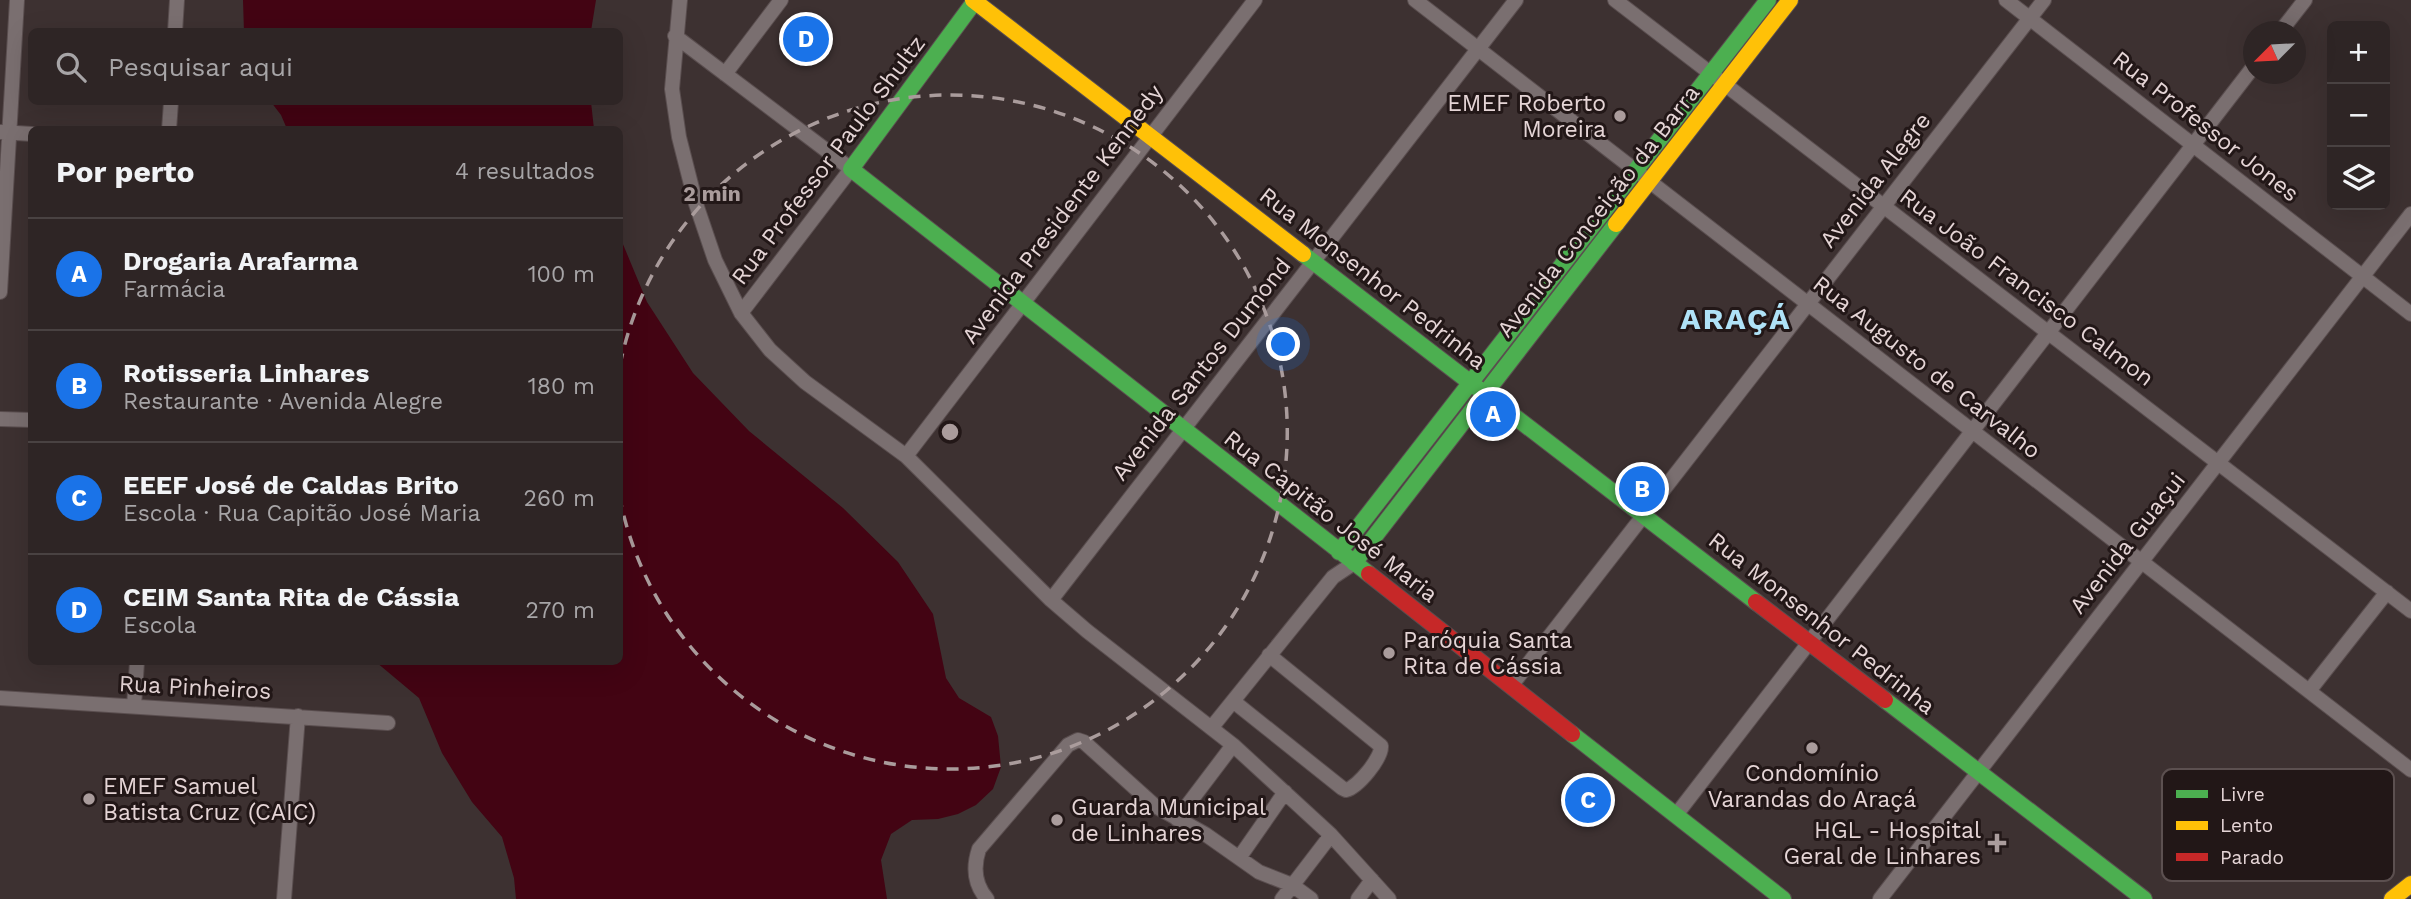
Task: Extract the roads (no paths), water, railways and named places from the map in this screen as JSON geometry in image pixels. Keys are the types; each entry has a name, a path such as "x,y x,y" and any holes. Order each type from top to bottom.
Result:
{"main road":[{"name":"Rua Monsenhor Pedrinha","path":"975,0 2144,899"},
{"name":"Rua Professor Paulo Shultz","path":"851,169 975,0"},
{"name":"Avenida Conceição da Barra","path":"1339,552 1768,0"},
{"name":"Avenida Conceição da Barra","path":"1354,563 1790,0"},
{"name":"Rua Capitão José Maria","path":"851,169 1783,899"},
{"path":"2392,899 2411,884"}],"street":[{"path":"0,292 5,132 18,0"},
{"path":"175,28 177,0"},
{"path":"680,0 672,89 679,137 699,215 715,260 741,313 770,349 805,382 906,456 1051,600 1212,727 1285,792 1331,835 1389,899"},
{"path":"725,74 781,0"},
{"name":"Avenida Presidente Kennedy","path":"906,456 1255,0"},
{"name":"Rua Augusto de Carvalho","path":"1415,0 2411,770"},
{"name":"Avenida Santos Dumond","path":"1051,600 1516,0"},
{"name":"Rua João Francisco Calmon","path":"1615,0 2411,611"},
{"name":"Rua Professor Jones","path":"2006,0 2411,314"},
{"name":"Avenida Alegre","path":"1511,686 2044,0"},
{"path":"2289,21 2305,0"},
{"path":"675,36 851,169"},
{"path":"1676,815 2243,79"},
{"path":"169,126 171,105"},
{"path":"5,132 28,134"},
{"name":"Rua Professor Paulo Shultz","path":"741,313 851,169"},
{"name":"Avenida Guaçui","path":"1880,899 2411,215"},
{"path":"0,419 28,420"},
{"name":"Avenida Conceição da Barra","path":"1333,577 1339,552"},
{"name":"Avenida Conceição da Barra","path":"1212,727 1333,577 1354,563"},
{"path":"2309,691 2387,592"},
{"path":"1233,701 1346,790 1356,786 1381,754 1378,743 1269,655"},
{"path":"134,706 137,665"},
{"name":"Rua Pinheiros","path":"0,698 388,723"},
{"path":"284,899 298,716"},
{"path":"987,899 976,877 975,862 979,849 1068,745 1078,740 1084,742 1146,798 1259,872 1292,885 1311,899"},
{"path":"1177,819 1233,745"},
{"path":"1239,858 1285,792"},
{"path":"1282,899 1331,835"},
{"path":"1358,899 1372,880"}],"place":[{"name":"CEIM Santa Rita de Cássia","path":"806,39"},
{"name":"EMEF Roberto Moreira","path":"1620,116"},
{"name":"Drogaria Arafarma","path":"1493,414"},
{"name":"Rotisseria Linhares","path":"1642,489"},
{"name":"Paróquia Santa Rita de Cássia","path":"1389,653"},
{"name":"Condomínio Varandas do Araçá","path":"1812,748"},
{"name":"EMEF Samuel Batista Cruz (CAIC)","path":"89,799"},
{"name":"EEEF José de Caldas Brito","path":"1588,800"},
{"name":"Guarda Municipal de Linhares","path":"1057,820"},
{"name":"HGL - Hospital Geral de Linhares","path":"1997,843"}],"district":[{"name":"ARAÇÁ","path":"1736,319"}]}
